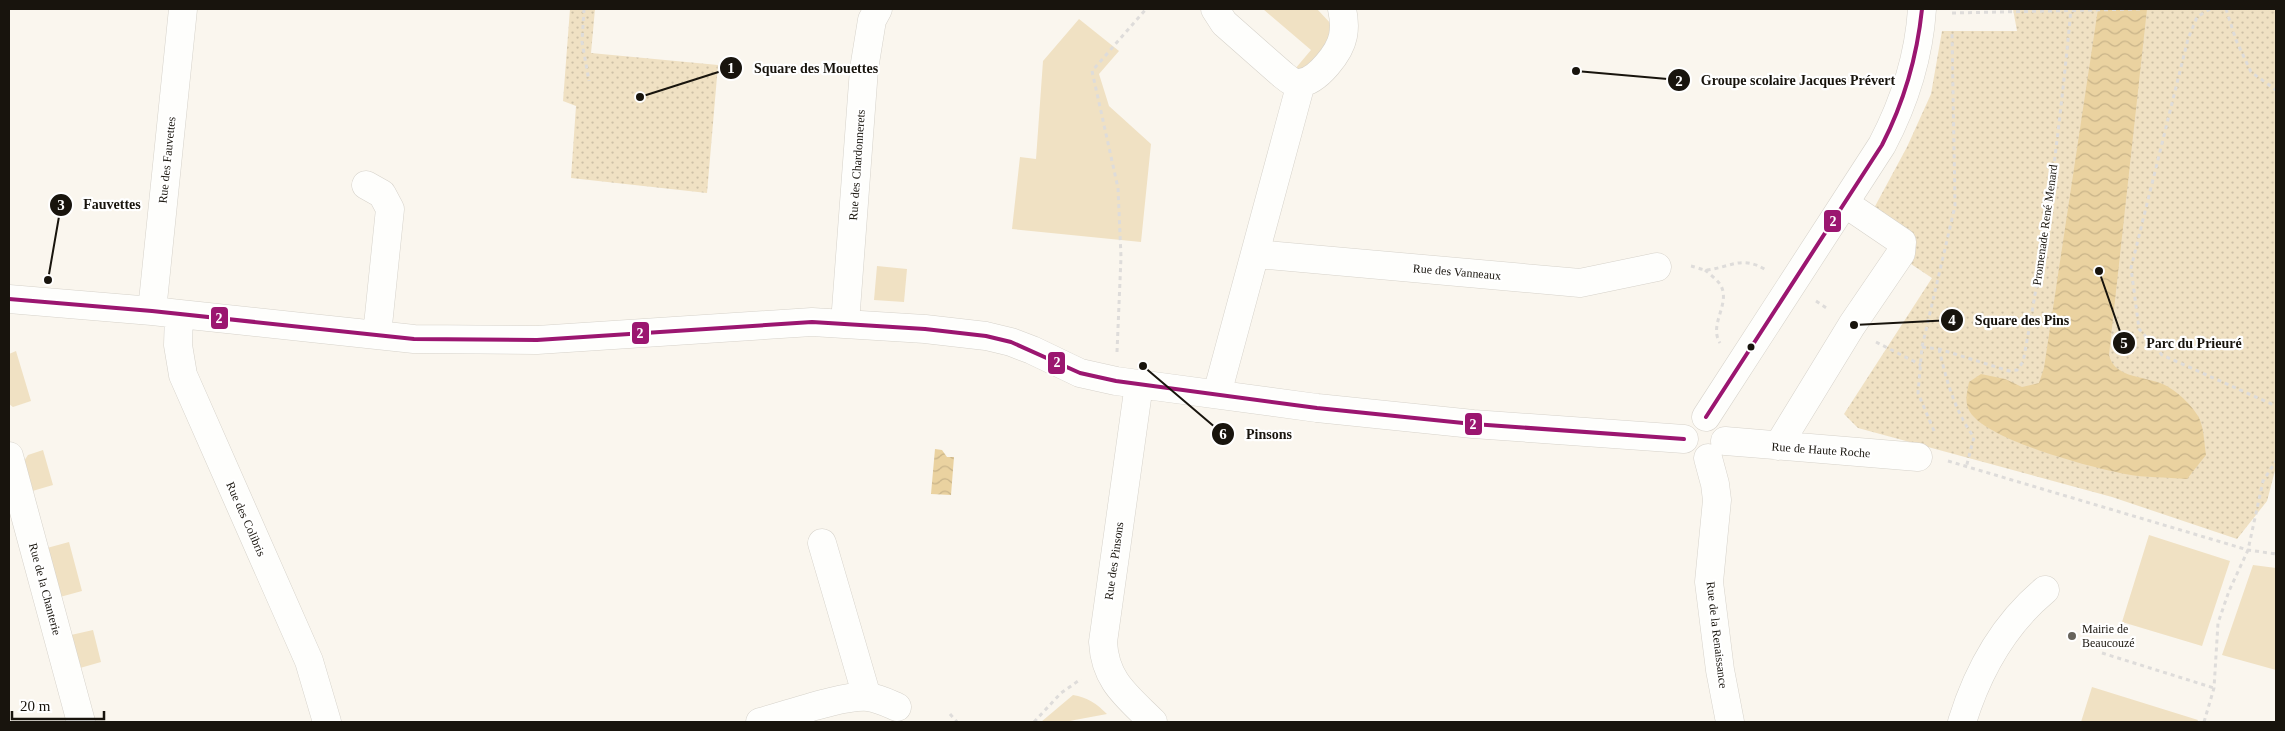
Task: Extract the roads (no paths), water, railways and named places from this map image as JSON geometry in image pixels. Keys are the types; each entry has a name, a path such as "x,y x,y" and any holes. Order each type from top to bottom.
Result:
{"street":[{"name":"Rue des Fauvettes","path":"152,310 183,9"},
{"name":"Rue des Chardonnerets","path":"845,322 864,69 872,20 878,9"},
{"path":"1216,9 1224,23 1283,75 1293,82 1301,83 1312,78 1321,70 1338,49 1343,36 1345,22 1342,9"},
{"path":"1706,417 1846,204 1882,145 1899,108 1914,60 1922,9"},
{"path":"1217,394 1301,83"},
{"path":"366,185 382,194 390,209 377,335"},
{"path":"1778,446 1852,325 1901,253 1902,242 1846,204"},
{"name":"Rue des Vanneaux","path":"1256,254 1580,283 1657,267"},
{"path":"9,299 152,310 414,339 537,340 812,322 845,322 925,329 986,336 1032,350 1088,376 1217,394 1473,424 1684,439 1685,431 1690,423 1706,417 1715,420 1722,427 1716,450"},
{"name":"Rue des Colibris","path":"180,314 178,346 186,382 309,661 327,722"},
{"name":"Rue des Pinsons","path":"1139,384 1105,632 1104,654 1112,679 1153,722"},
{"name":"Rue de Haute Roche","path":"1684,439 1690,453 1698,458 1716,450 1778,446 1928,449"},
{"name":"Rue de la Renaissance","path":"1716,450 1715,484 1717,500 1709,582 1720,670 1730,722"},
{"name":"Rue de la Chanterie","path":"9,456 17,524 81,722"},
{"path":"822,543 867,697"},
{"path":"1962,722 1977,680 2003,633 2025,608 2045,590"},
{"path":"760,722 849,698 867,697 883,700 897,707"}],"water":[{"path":"2098,9 2147,9 2109,355 2116,368 2122,372 2171,388 2195,411 2203,430 2206,455 2187,479 2125,474 2089,466 2041,451 1997,433 1980,422 1970,412 1967,405 1966,397 1969,382 1981,374 2005,379 2022,387 2039,383 2044,368"},
{"path":"935,449 942,450 947,457 954,457 951,495 931,494"}],"place":[{"name":"Groupe scolaire Jacques Prévert","path":"1576,71"},
{"name":"Square des Mouettes","path":"640,97"},
{"name":"Parc du Prieuré","path":"2099,271"},
{"name":"Fauvettes","path":"48,280"},
{"name":"Square des Pins","path":"1854,325"},
{"name":"Pinsons","path":"1143,366"},
{"name":"Mairie de Beaucouzé","path":"2072,636"}]}
